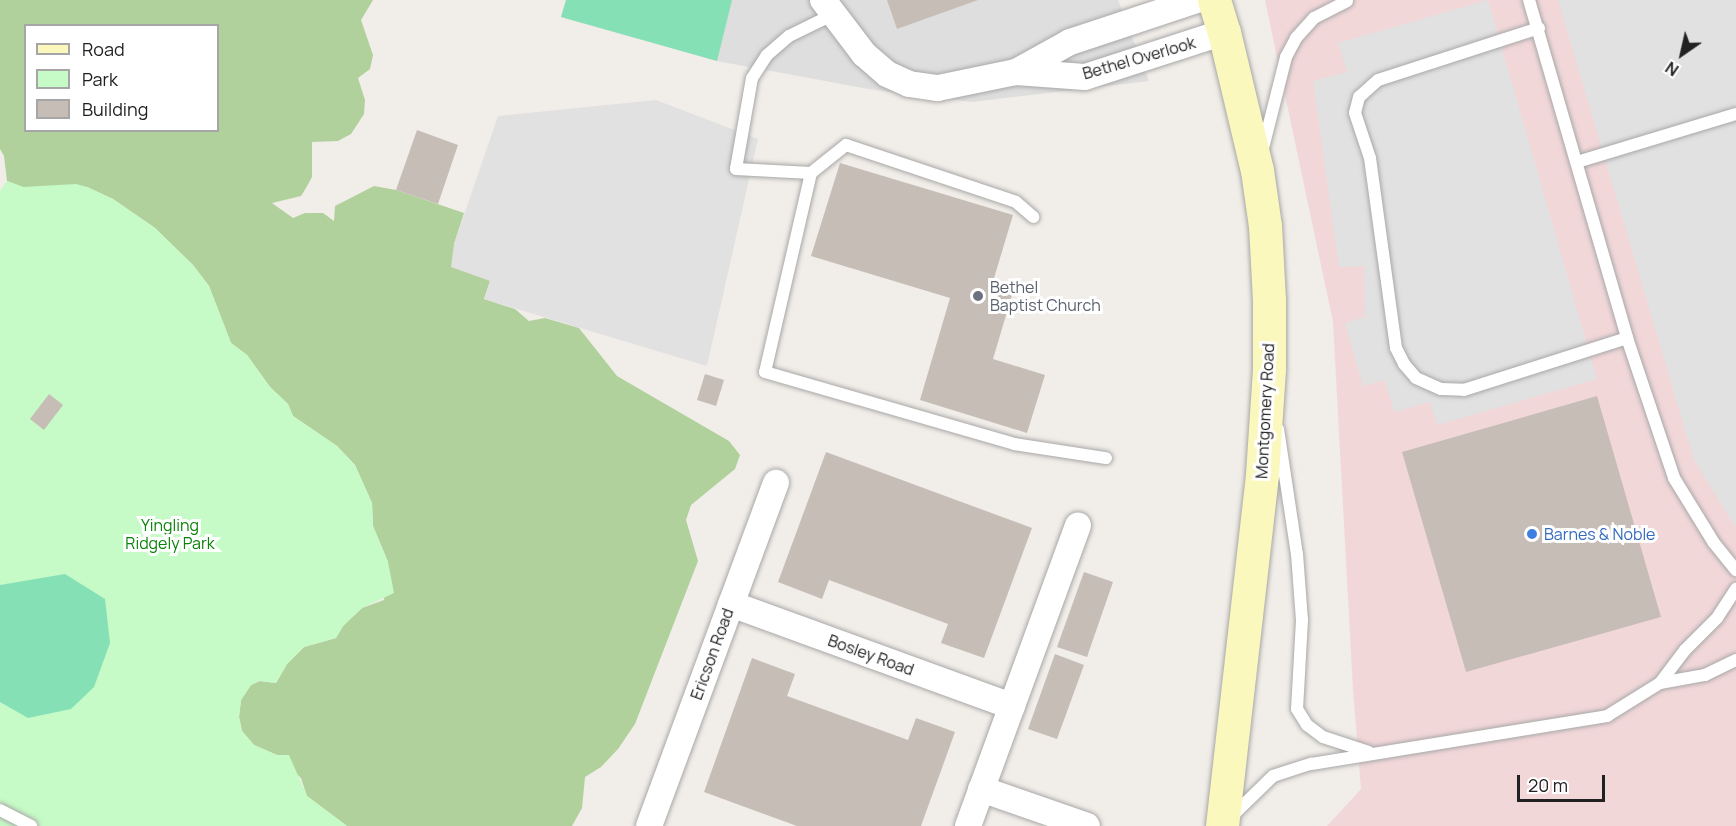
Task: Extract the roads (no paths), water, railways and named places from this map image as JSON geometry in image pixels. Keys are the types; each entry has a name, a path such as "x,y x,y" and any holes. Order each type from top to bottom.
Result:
{"main road":[{"name":"Montgomery Road","path":"1214,0 1224,32 1257,170 1265,226 1269,369 1262,475 1222,825"}],"street":[{"name":"Bethel Overlook","path":"1016,72 1070,42 1197,0"},
{"name":"Bethel Overlook","path":"828,8 864,54 887,74 909,84 938,88 1016,72 1085,77 1224,32"},
{"name":"Ericson Road","path":"650,826 776,483"},
{"path":"968,826 1078,525"},
{"name":"Bosley Road","path":"731,604 1011,706"},
{"path":"981,789 1087,826"}],"lane":[{"path":"1529,0 1539,28 1627,338 1674,478 1714,543 1736,570"},
{"path":"1257,170 1286,57 1314,18 1347,2"},
{"path":"811,173 736,169 752,78 767,55 828,8"},
{"path":"1539,28 1378,80 1359,97 1355,112 1370,158 1396,348 1404,364 1416,378 1441,389 1464,390 1627,338"},
{"path":"1577,162 1736,114"},
{"path":"1033,217 1016,202 846,146 811,173 765,372 1014,444 1106,459"},
{"path":"1269,369 1297,554 1302,620 1297,710 1307,725 1323,737 1370,753"},
{"path":"1222,825 1273,776 1311,764 1370,753 1521,732 1607,716 1660,683 1685,650 1717,618 1736,589"},
{"path":"1660,683 1705,675 1736,660"},
{"path":"0,810 31,826"}],"place":[{"name":"Bethel Baptist Church","path":"978,296"},
{"name":"Barnes & Noble","path":"1532,534"}],"park label":[{"name":"Yingling Ridgely Park","path":"170,534"}]}
